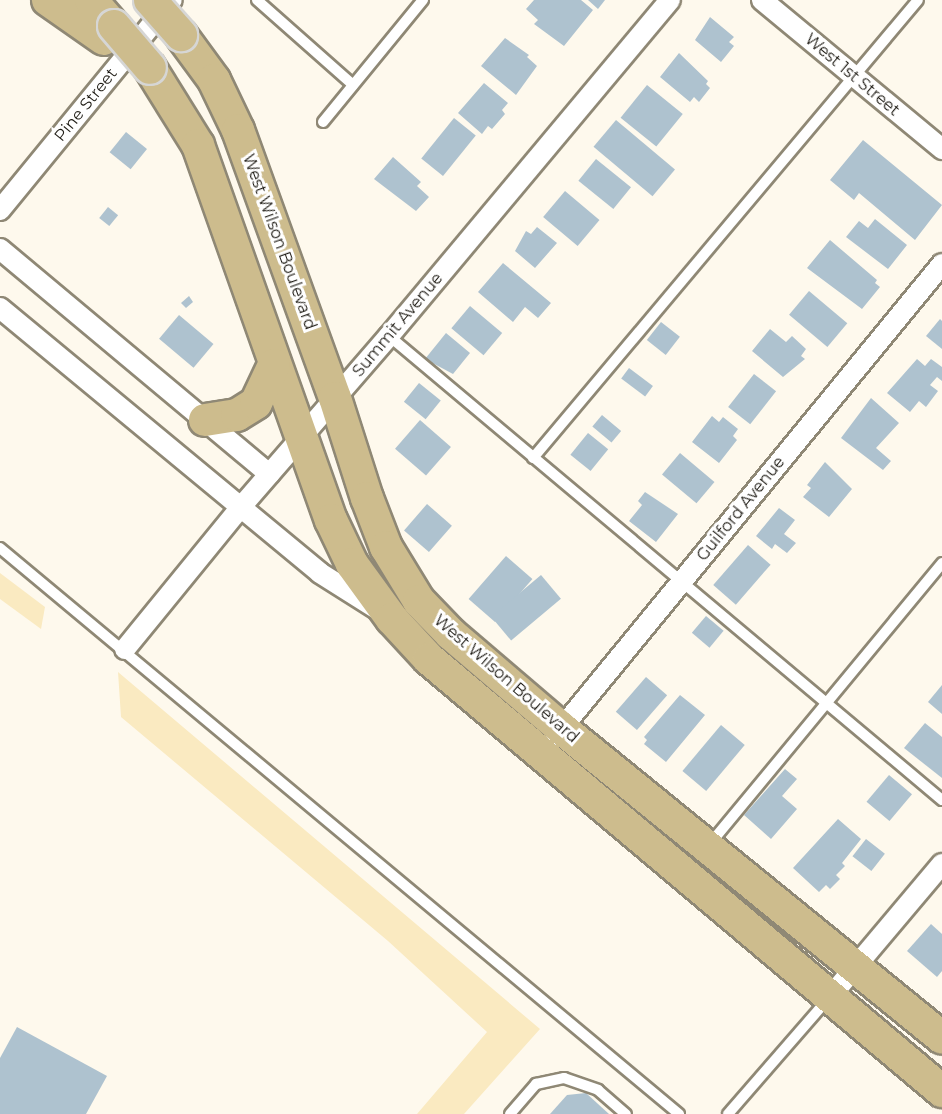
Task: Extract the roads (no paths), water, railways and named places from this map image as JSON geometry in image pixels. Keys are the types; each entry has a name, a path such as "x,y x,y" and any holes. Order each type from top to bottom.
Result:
{"main road":[{"path":"48,0 109,32"},
{"path":"91,0 109,32"},
{"name":"West Wilson Boulevard","path":"150,0 182,34 214,80 238,130 386,547 419,601 451,634 561,728 942,1038"},
{"name":"West Wilson Boulevard","path":"109,32 177,105 198,145 222,206 274,365 352,564 392,619 429,659 942,1091"},
{"path":"205,420 237,415 256,403 274,365"}],"street":[{"name":"Pine Street","path":"0,210 172,0"},
{"name":"Summit Avenue","path":"125,650 240,508 389,336 670,0"},
{"name":"West 1st Street","path":"762,0 942,149"},
{"path":"0,249 269,474"},
{"name":"Guilford Avenue","path":"540,754 942,264"},
{"name":"West Wilson Boulevard","path":"0,308 320,573 392,619"},
{"path":"830,997 942,864"}],"lane":[{"path":"256,0 353,85"},
{"path":"323,122 423,0"},
{"path":"533,458 918,0"},
{"path":"389,336 942,800"},
{"path":"0,548 125,650 677,1114"},
{"path":"707,849 942,563"},
{"path":"728,1114 830,997"},
{"path":"510,1114 536,1084 564,1078 598,1090 626,1114"}]}
